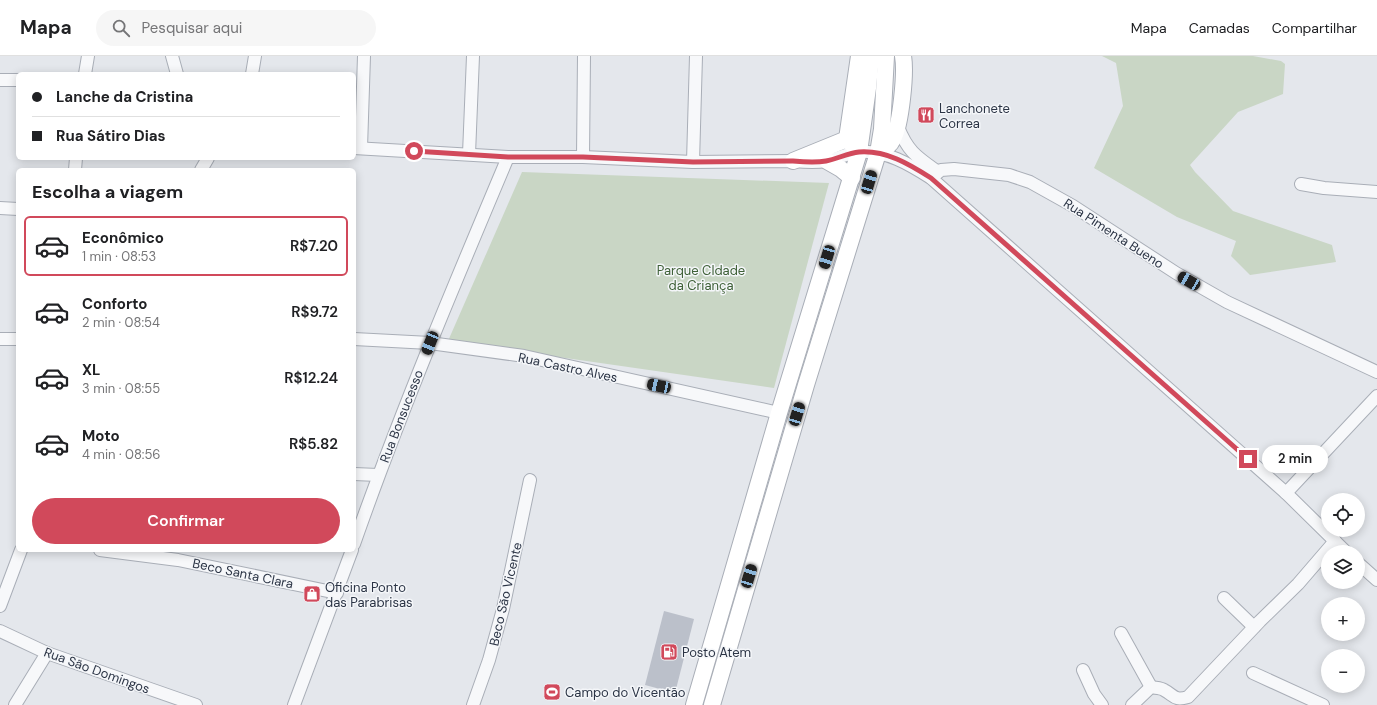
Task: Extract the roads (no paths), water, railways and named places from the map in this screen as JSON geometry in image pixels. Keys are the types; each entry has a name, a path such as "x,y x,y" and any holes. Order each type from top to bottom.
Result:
{"main road":[{"path":"847,139 860,56"},
{"path":"694,705 780,413 852,178 859,152 871,56"},
{"path":"712,705 806,385 878,153 882,129 886,56"},
{"path":"878,153 888,147 893,140 898,127 904,73 904,56"},
{"path":"847,139 859,152"},
{"path":"792,161 847,139"},
{"path":"827,161 841,168 852,178"}],"street":[{"path":"85,72 88,56"},
{"path":"172,56 176,72"},
{"path":"252,72 255,56"},
{"path":"364,56 358,148 508,157 583,157 693,162 827,161 859,152 878,153 904,161 934,175"},
{"path":"469,154 473,56"},
{"path":"583,157 584,56"},
{"path":"693,162 696,56"},
{"path":"0,80 16,80"},
{"path":"898,127 908,148 934,175 1286,493 1338,545"},
{"name":"Rua Bonsucesso","path":"356,538 378,475 430,343 508,157"},
{"name":"Rua Pimenta Bueno","path":"934,175 947,169 980,171 1009,175 1030,182 1073,206 1176,273 1227,302 1377,372"},
{"path":"1301,184 1324,188 1377,192"},
{"path":"0,208 16,209"},
{"path":"0,339 16,339"},
{"name":"Rua Castro Alves","path":"356,339 430,343 524,356 780,413"},
{"path":"1286,493 1377,396"},
{"path":"356,474 378,475"},
{"name":"Beco São Vicente","path":"473,705 489,660 502,609 530,480"},
{"path":"1121,633 1151,687 1164,690 1171,696 1179,699 1188,697 1254,627 1298,584 1335,542"},
{"path":"0,606 20,552"},
{"name":"Beco Santa Clara","path":"116,552 178,560 337,593"},
{"path":"294,705 351,552"},
{"path":"1365,569 1377,580"},
{"path":"1224,598 1254,627"},
{"name":"Rua São Domingos","path":"0,631 47,653 196,705"},
{"path":"15,705 47,653"},
{"path":"1083,670 1094,694 1102,705"},
{"path":"1253,673 1323,705"},
{"path":"1132,705 1151,687"}],"place":[{"name":"Lanchonete Correa","path":"926,115"},
{"name":"Oficina Ponto das Parabrisas","path":"312,594"},
{"name":"Posto Atem","path":"669,652"},
{"name":"Campo do Vicentão","path":"552,692"}],"park label":[{"name":"Parque CIdade da Criança","path":"701,278"}]}
